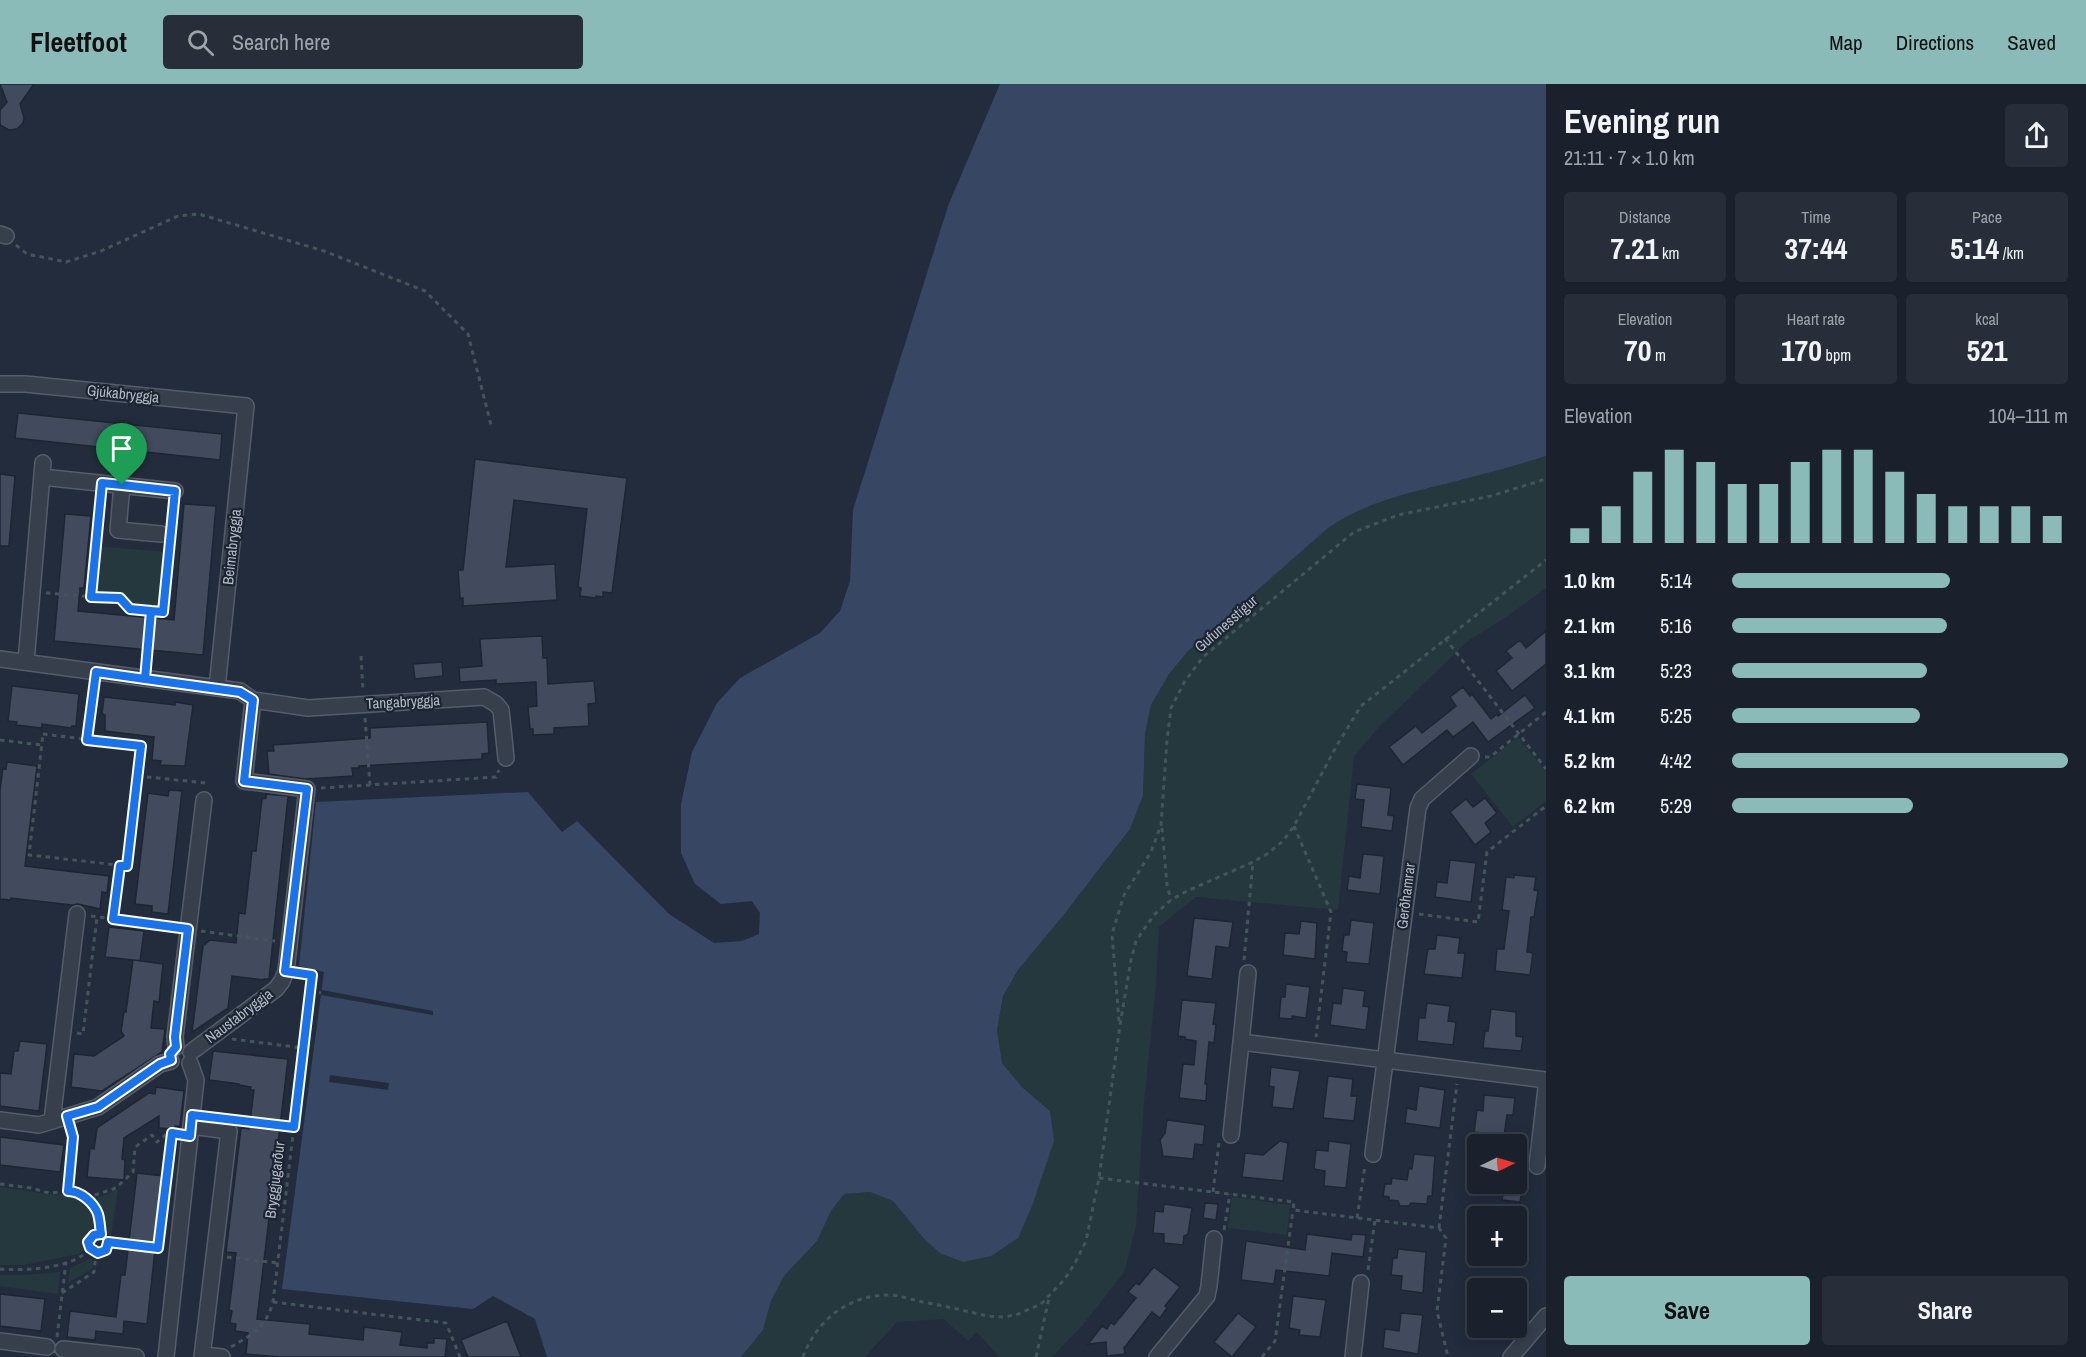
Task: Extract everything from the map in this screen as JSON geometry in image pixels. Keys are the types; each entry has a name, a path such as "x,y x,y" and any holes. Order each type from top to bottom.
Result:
{"street":[{"name":"Gjúkabryggja","path":"0,384 36,385 246,406"},
{"name":"Beimabryggja","path":"217,688 246,406"},
{"path":"26,662 42,470 102,483 175,491"},
{"path":"122,485 118,530 161,534"},
{"name":"Tangabryggja","path":"0,659 217,688 240,692 253,700 308,708 484,697 496,704 503,716 506,758"},
{"path":"253,700 244,781 307,789"},
{"name":"Gerðhamrar","path":"1373,1154 1419,803 1425,795 1471,756"},
{"name":"Naustabryggja","path":"0,1120 39,1125 98,1107 160,1064 182,1056 276,988 282,981 285,971 307,789"},
{"path":"166,1357 196,1080 182,1056 175,1037 204,800"},
{"path":"52,1121 77,914"},
{"path":"1231,1135 1248,973"},
{"path":"1241,1042 1546,1080"},
{"path":"1537,1166 1546,1088"},
{"path":"191,1131 229,1131 203,1356 224,1354"},
{"path":"1157,1357 1209,1292 1214,1239"},
{"path":"1353,1357 1365,1277"},
{"path":"1511,1357 1546,1316"},
{"path":"0,1341 136,1357"}],"path":[{"path":"3,235 27,254 66,262 101,251 178,216 199,214 324,251 425,291 468,334 492,429"},
{"name":"Gufunesstígur","path":"1120,1025 1112,933 1124,895 1151,852 1161,825 1171,708 1185,681 1203,657 1354,532 1398,515 1491,496 1546,479"},
{"path":"91,597 102,483"},
{"path":"32,592 120,598 130,609 163,612 175,491"},
{"path":"803,1357 808,1341 823,1321 845,1305 868,1297 892,1295 987,1316 1003,1317 1029,1311 1049,1296 1075,1263 1086,1241 1099,1178 1131,960 1137,941 1154,915 1171,900 1254,862 1283,841 1294,826 1336,745 1361,706 1546,561"},
{"path":"145,679 151,611"},
{"path":"1445,638 1546,769"},
{"path":"361,656 363,682"},
{"path":"87,740 96,672"},
{"path":"364,704 370,785"},
{"path":"1471,756 1490,757 1546,712"},
{"path":"43,734 141,746 127,866 29,855 42,745 43,734"},
{"path":"0,740 42,745"},
{"path":"307,789 496,777 506,758"},
{"path":"138,776 206,783"},
{"path":"1404,912 1478,922 1487,852 1546,806"},
{"path":"1161,825 1167,885 1171,900"},
{"path":"1294,826 1331,912 1314,1051"},
{"path":"1248,973 1244,965 1254,862"},
{"path":"113,919 120,866"},
{"path":"77,914 289,942"},
{"path":"63,1031 83,1034 97,917"},
{"path":"285,971 312,975 310,992 321,993"},
{"name":"Bryggjugarður","path":"224,1354 261,1328 268,1318 273,1302 310,992"},
{"path":"216,1033 234,1040 303,1048"},
{"path":"1448,1357 1437,1311 1446,1238 1439,1228 1458,1079"},
{"path":"67,1116 73,1137 68,1191"},
{"path":"237,1120 294,1127"},
{"path":"86,1198 116,1188 133,1172 135,1147 152,1136 157,1142 168,1133 191,1131"},
{"path":"158,1248 172,1133"},
{"path":"1214,1192 1220,1141 1231,1135"},
{"path":"1358,1218 1365,1164 1373,1154"},
{"path":"1099,1178 1294,1202 1275,1341 1262,1357"},
{"path":"0,1184 49,1193 74,1191 86,1198 98,1214 101,1234 108,1242 169,1250"},
{"path":"1214,1239 1223,1232 1230,1194"},
{"path":"1293,1210 1439,1228"},
{"path":"1365,1277 1375,1220"},
{"path":"96,1253 90,1248 88,1242 91,1237 101,1234"},
{"path":"96,1253 106,1250 108,1242"},
{"path":"0,1269 26,1270 66,1262 80,1257 90,1248"},
{"path":"62,1293 94,1272 96,1253"},
{"path":"222,1256 277,1263"},
{"path":"55,1348 66,1262"},
{"path":"1036,1357 1049,1296"},
{"path":"273,1302 446,1323 460,1357"}],"green space":[{"path":"1546,456 1546,588 1468,641 1377,729 1354,757 1338,910 1196,897 1159,927 1136,1226 1125,1271 1082,1326 1052,1357 999,1357 977,1332 968,1341 944,1319 897,1322 865,1357 741,1357 763,1330 771,1301 784,1276 817,1241 831,1211 844,1194 870,1192 893,1201 925,1240 940,1253 1050,1111 1022,1087 1002,1063 997,1030 1003,996 1018,970 1130,829 1143,796 1145,734 1151,705 1169,674 1188,651 1328,528 1342,519 1388,499"},
{"path":"99,546 164,552 159,608 132,606 123,594 95,592"},
{"path":"1518,737 1546,772 1546,801 1513,827 1471,774"},
{"path":"0,1187 47,1194 75,1195 85,1201 95,1223 86,1236 83,1250 79,1254 23,1265 0,1265"},
{"path":"118,1189 111,1237 106,1233 103,1213 94,1200"},
{"path":"1232,1197 1290,1205 1287,1235 1228,1228"},
{"path":"92,1258 93,1268 68,1283 70,1268"},
{"path":"60,1272 58,1294 0,1286 0,1275"}],"water":[{"path":"1000,84 1546,84 1546,456 1388,499 1342,519 1328,528 1188,651 1169,674 1151,705 1145,734 1143,796 1130,829 1018,970 1003,996 997,1030 1002,1063 1022,1087 1050,1111 1054,1141 1032,1206 1018,1238 991,1256 963,1262 940,1253 925,1240 893,1201 870,1192 844,1194 831,1211 817,1241 784,1276 771,1301 763,1330 741,1357 547,1357 535,1319 493,1296 473,1309 282,1289 324,972 299,966 316,802 528,792 562,832 577,821 669,914 714,943 742,941 759,934 760,913 752,901 721,904 695,884 681,853 681,804 692,752 717,703 740,678 820,633 840,611 850,581 853,510 948,206"}],"pier":[{"path":"322,990 433,1011 433,1015 321,995"},
{"path":"330,1075 389,1083 388,1090 329,1082"}],"building":[{"path":"0,84 34,84 20,104 24,118 23,123 17,129 9,130 0,125 0,110 7,102"},
{"path":"18,413 222,434 220,460 15,438"},
{"path":"475,459 627,478 612,593 603,592 603,597 596,596 596,598 580,596 581,588 578,587 587,509 514,500 506,567 555,564 557,600 463,606 463,598 460,598 458,570 463,570"},
{"path":"0,474 15,476 9,546 0,546"},
{"path":"184,504 216,506 203,655 54,641 65,514 91,516 84,588 80,588 78,611 174,620"},
{"path":"1546,631 1546,664 1512,691 1496,671 1512,658 1506,651 1520,640 1526,648"},
{"path":"542,636 543,658 547,658 548,684 594,681 596,703 588,704 589,726 554,728 554,734 533,735 533,729 530,729 528,707 537,706 536,682 496,684 496,680 460,682 459,668 482,666 480,639"},
{"path":"442,662 443,676 415,679 413,664"},
{"path":"12,686 79,694 76,726 71,728 42,724 42,728 16,725 17,722 8,721"},
{"path":"1463,687 1470,696 1472,694 1491,719 1525,695 1535,708 1488,742 1473,722 1453,737 1447,730 1403,765 1389,747 1416,726 1422,733 1456,706 1450,697"},
{"path":"104,697 193,705 185,766 160,765 161,761 152,760 154,737 105,731 105,715 102,714"},
{"path":"487,722 489,753 482,754 482,759 359,766 359,768 352,768 353,776 305,779 269,774 267,751 274,751 273,745 370,738 370,728"},
{"path":"7,762 37,766 25,866 109,876 107,893 102,892 100,909 78,904 0,899 0,790 3,768 6,769"},
{"path":"1357,784 1391,788 1388,815 1394,816 1392,831 1361,827 1364,800 1355,799"},
{"path":"169,790 182,791 168,914 152,912 152,906 135,904 148,793 168,796"},
{"path":"266,794 288,796 269,979 232,976 228,1008 192,1032 203,946 210,940 236,943 239,913 245,914 252,851 256,851 262,799 266,798"},
{"path":"1485,798 1497,813 1485,823 1491,832 1475,845 1450,812 1466,799 1473,807"},
{"path":"1363,854 1384,856 1380,894 1347,890 1349,876 1360,878"},
{"path":"1450,860 1476,863 1471,902 1435,897 1437,882 1447,883"},
{"path":"1514,875 1536,877 1534,890 1538,891 1534,917 1531,917 1527,952 1533,953 1530,975 1495,971 1497,949 1504,949 1509,911 1502,910 1506,877 1514,878"},
{"path":"1194,918 1233,922 1229,948 1216,946 1212,979 1187,976"},
{"path":"1351,920 1374,923 1369,964 1346,962 1347,952 1342,951 1344,935 1349,935"},
{"path":"1301,921 1317,923 1315,959 1283,955 1285,933 1299,934"},
{"path":"109,927 144,931 140,961 163,964 159,1002 154,1001 151,1028 165,1029 162,1052 102,1091 71,1087 74,1054 94,1056 124,1036 121,1031 133,960 105,957"},
{"path":"1437,935 1460,938 1458,953 1465,953 1462,978 1424,974 1428,949 1435,949"},
{"path":"1286,984 1310,987 1306,1018 1292,1016 1292,1019 1279,1018 1281,997 1285,997"},
{"path":"1343,988 1365,991 1363,1006 1369,1007 1366,1030 1330,1025 1333,1003 1341,1004"},
{"path":"1182,1000 1216,1003 1213,1024 1216,1024 1214,1043 1209,1042 1205,1084 1207,1084 1206,1101 1179,1098 1183,1064 1194,1065 1196,1041 1178,1036"},
{"path":"1427,1003 1450,1006 1448,1021 1456,1022 1453,1045 1417,1041 1419,1018 1425,1018"},
{"path":"1491,1009 1516,1012 1516,1036 1523,1037 1521,1051 1483,1048"},
{"path":"20,1041 47,1044 39,1111 0,1106 0,1073 11,1074 14,1051 18,1051"},
{"path":"213,1051 288,1059 257,1319 310,1324 309,1334 363,1340 364,1327 402,1332 400,1345 427,1348 427,1343 434,1343 434,1338 447,1339 445,1357 280,1357 246,1354 248,1333 235,1331 236,1324 230,1323 232,1311 229,1310 236,1253 226,1252 241,1128 249,1129 254,1090 239,1084 209,1080"},
{"path":"1271,1067 1300,1071 1293,1109 1272,1107 1274,1087 1269,1086"},
{"path":"1328,1076 1353,1079 1351,1096 1357,1096 1354,1121 1323,1118"},
{"path":"1419,1086 1445,1090 1440,1128 1405,1123 1407,1108 1416,1110"},
{"path":"156,1087 184,1091 180,1126 175,1126 174,1129 159,1128 159,1116 124,1138 122,1159 125,1160 124,1180 87,1177 90,1148 94,1149 97,1128 149,1093 155,1094"},
{"path":"1484,1095 1515,1098 1513,1115 1507,1115 1504,1134 1474,1132 1477,1110 1483,1111"},
{"path":"1167,1120 1205,1125 1203,1145 1195,1144 1193,1159 1163,1156 1160,1140 1165,1133"},
{"path":"0,1137 64,1145 60,1172 0,1165"},
{"path":"1280,1141 1288,1143 1283,1181 1242,1177 1245,1153 1263,1155"},
{"path":"1329,1141 1351,1144 1346,1188 1324,1186 1325,1171 1314,1169 1316,1150 1328,1151"},
{"path":"1414,1154 1435,1156 1432,1196 1428,1196 1427,1204 1411,1203 1409,1206 1400,1206 1398,1201 1389,1200 1389,1197 1383,1196 1385,1184 1391,1184 1392,1178 1407,1180 1409,1168 1412,1169"},
{"path":"137,1173 163,1176 147,1324 124,1321 123,1334 96,1331 95,1340 67,1337 70,1311 116,1317 121,1275 125,1275"},
{"path":"1496,1194 1522,1194 1520,1202 1502,1200 1503,1195"},
{"path":"1205,1203 1218,1204 1216,1220 1203,1218"},
{"path":"1164,1204 1192,1208 1188,1234 1184,1236 1183,1245 1164,1243 1164,1234 1153,1233 1155,1211 1163,1212"},
{"path":"1307,1234 1351,1240 1352,1234 1366,1235 1363,1257 1332,1253 1329,1276 1276,1270 1274,1284 1241,1280 1246,1241 1305,1250"},
{"path":"1398,1249 1426,1252 1423,1293 1401,1290 1402,1276 1391,1275 1393,1258 1397,1258"},
{"path":"1154,1267 1180,1287 1165,1306 1167,1308 1160,1318 1152,1312 1124,1348 1125,1354 1107,1356 1106,1342 1088,1344 1102,1326 1107,1329 1111,1322 1114,1325 1136,1298 1128,1292 1136,1283 1139,1285"},
{"path":"0,1294 45,1299 41,1331 0,1326"},
{"path":"1293,1296 1326,1300 1320,1337 1299,1335 1300,1330 1289,1328"},
{"path":"1238,1313 1256,1327 1232,1357 1214,1342"},
{"path":"1401,1313 1423,1315 1418,1354 1383,1348 1385,1329 1399,1331"},
{"path":"507,1321 521,1357 468,1357 461,1340"}],"route":[{"path":"122,485 102,483 91,597 120,598 130,609 151,611 145,679 240,692 253,700 244,781 307,789 285,971 312,975 294,1127 192,1115 190,1136 172,1133 158,1248 108,1242 106,1250 96,1253 90,1248 88,1242 94,1235 101,1234 98,1214 86,1198 74,1191 68,1191 73,1137 67,1116 98,1107 160,1064 171,1060 170,1054 176,1047 175,1037 188,929 113,919 120,866 127,866 141,746 87,740 96,672 145,679 151,611 163,612 175,491 122,485"}]}
